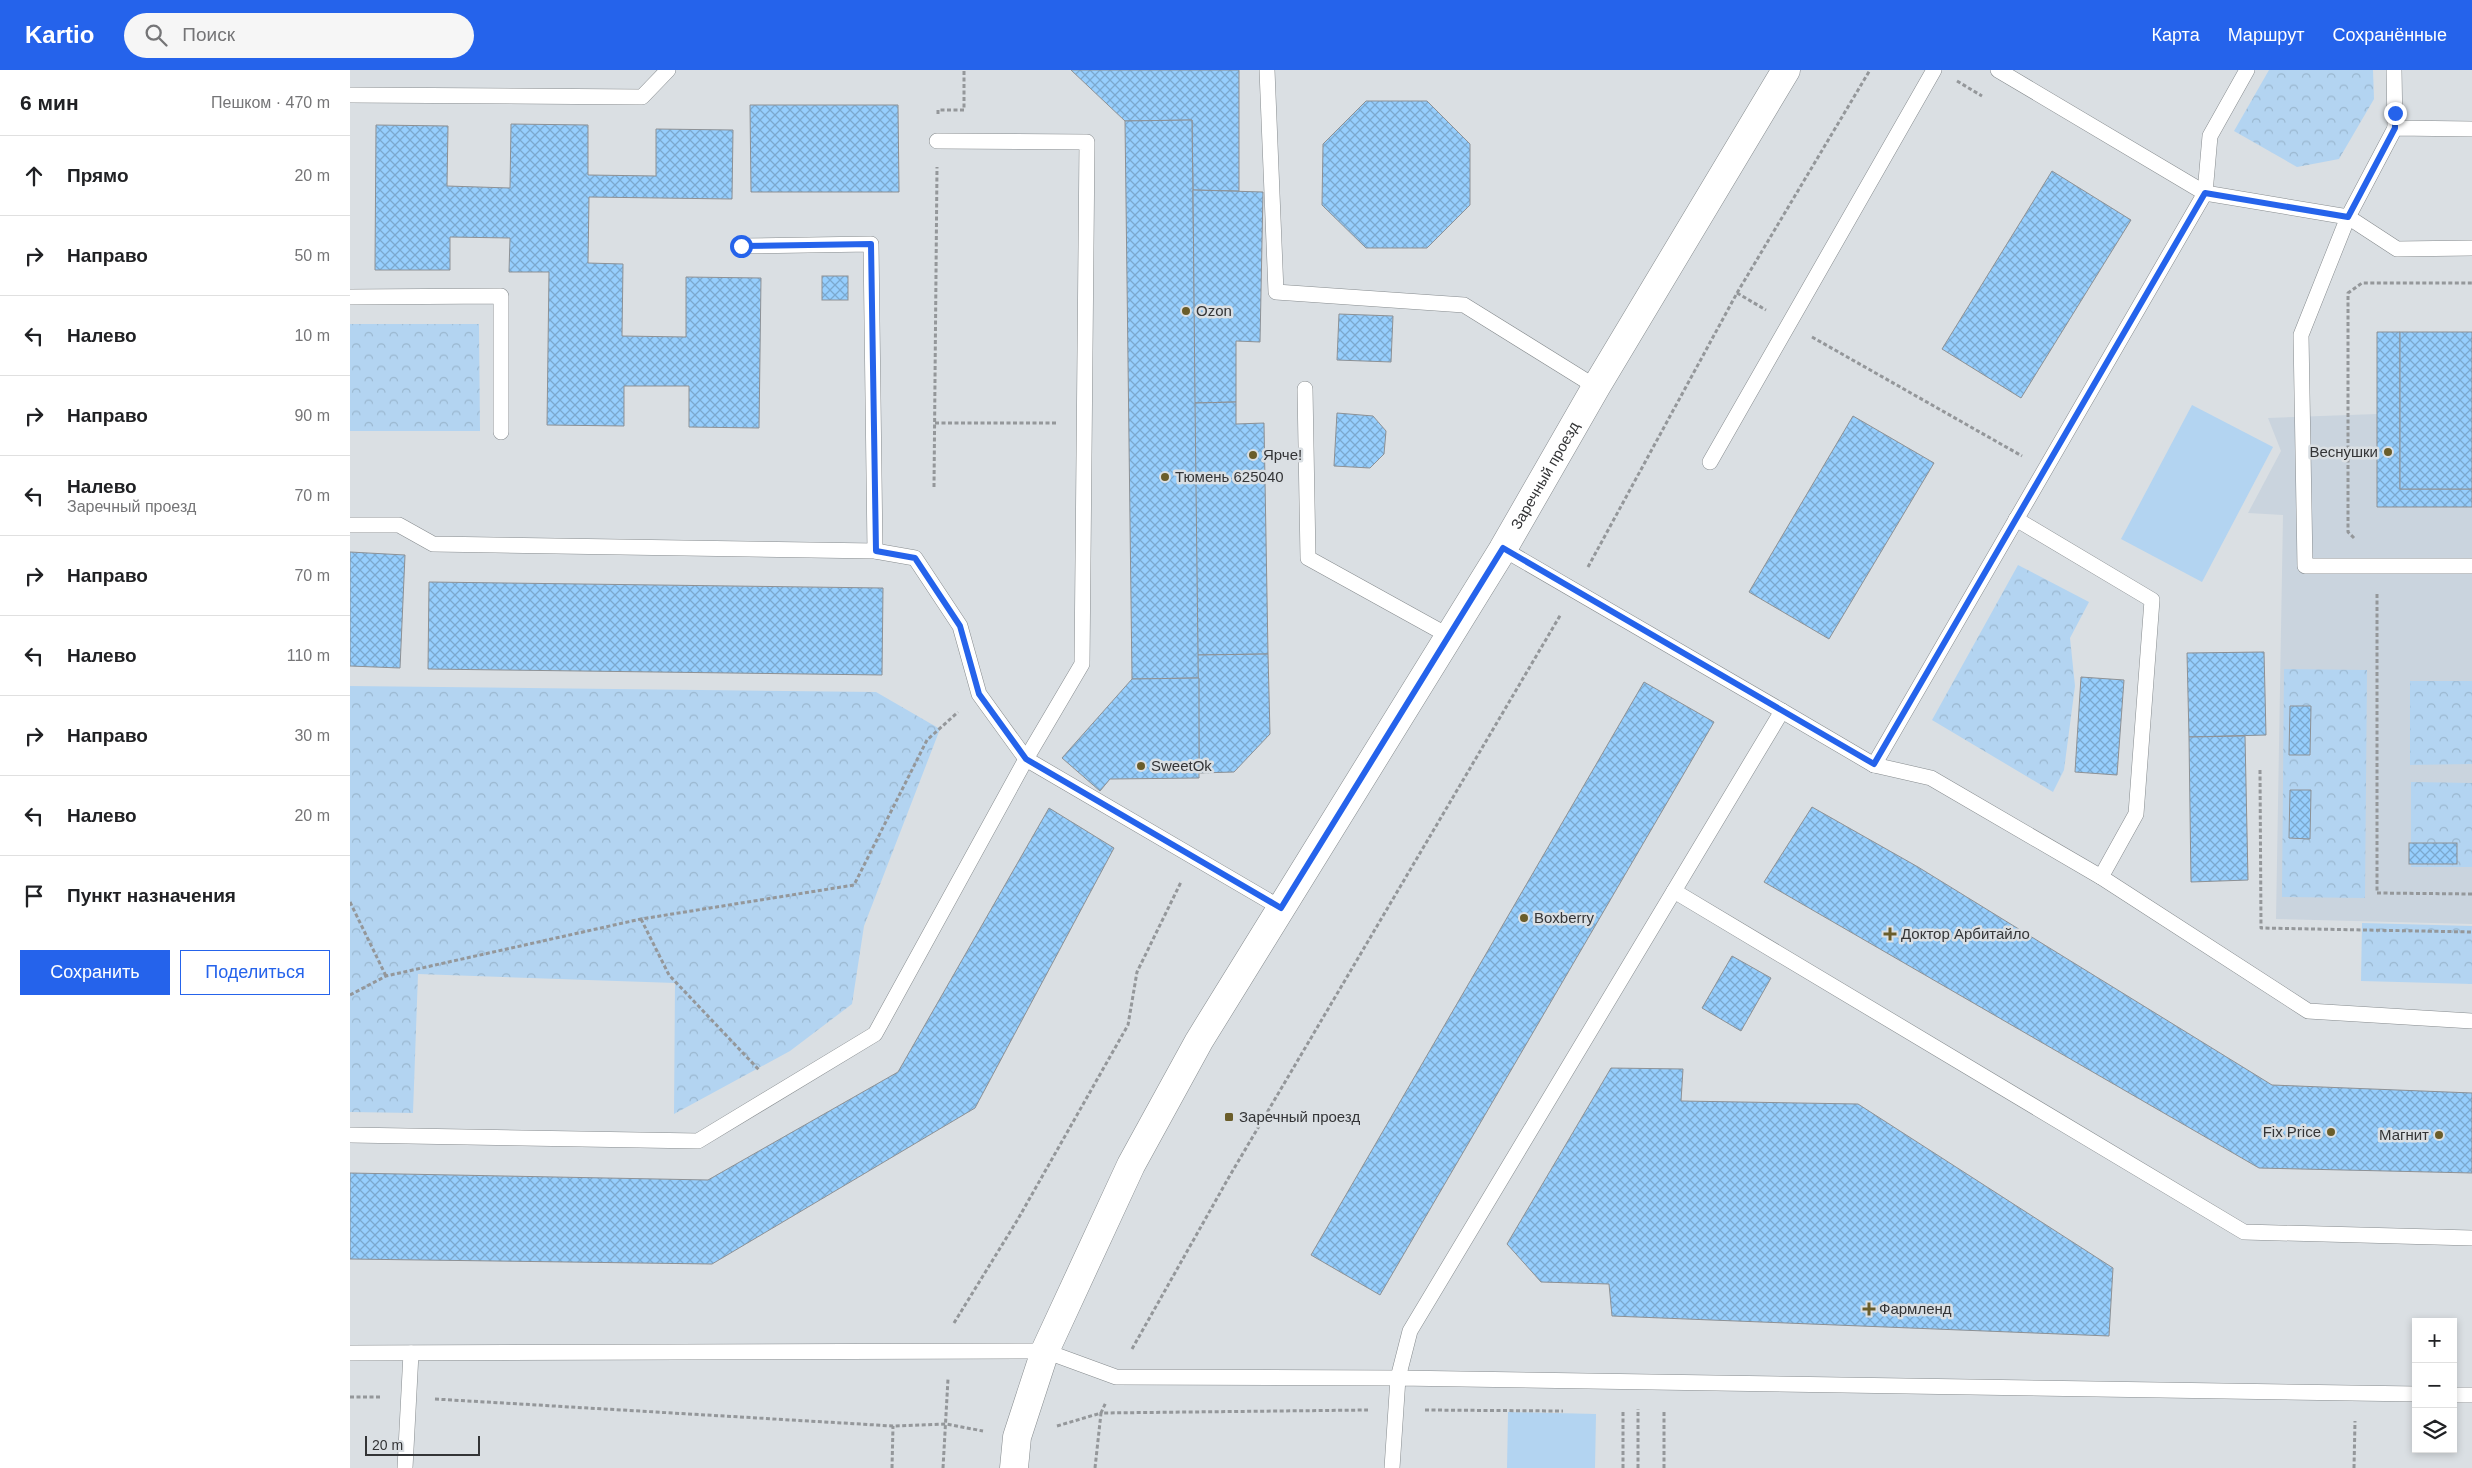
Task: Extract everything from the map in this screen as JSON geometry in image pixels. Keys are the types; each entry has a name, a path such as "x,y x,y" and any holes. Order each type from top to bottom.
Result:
{"street":[{"name":"Заречный проезд","path":"1014,1468 1017,1437 1045,1351 1131,1165 1199,1041 1503,548 1596,387 1786,70"}],"lane":[{"path":"350,95 642,97 668,70"},
{"path":"1267,70 1276,292 1464,306 1596,387"},
{"path":"1710,462 1934,70"},
{"path":"1998,70 2205,193 2348,217 2397,249 2472,248"},
{"path":"1874,764 2205,193 2210,136 2247,70"},
{"path":"2394,70 2395,128 2348,217 2300,335 2305,566 2472,566"},
{"path":"2395,128 2472,129"},
{"path":"350,1135 698,1140 875,1034 1026,759 1082,664 1087,142 937,141"},
{"path":"741,246 871,244 876,551"},
{"path":"350,297 501,296 501,432"},
{"path":"1305,389 1308,558 1449,636"},
{"path":"2016,519 2152,600 2136,814 2101,877"},
{"path":"350,526 399,526 433,544 876,551 915,558 960,626 979,694 1026,759 1281,908"},
{"path":"1503,548 1574,592 1874,764 1930,778 2101,877 2308,1011 2472,1021"},
{"path":"1392,1468 1398,1378 1410,1330 1782,712"},
{"path":"1674,890 2244,1232 2472,1238"},
{"path":"350,1353 1045,1351 1116,1377 1640,1381 2412,1394"},
{"path":"405,1468 412,1353"},
{"path":"2457,1395 2472,1395"}],"path":[{"path":"934,487 938,110 964,110 964,70"},
{"path":"1095,1468 1101,1414 1116,1377 1228,1177 1574,592 1737,293 1870,70"},
{"path":"1955,80 1989,100"},
{"path":"2355,540 2348,532 2348,293 2362,283 2472,283"},
{"path":"1737,293 2025,458"},
{"path":"935,423 1084,424"},
{"path":"2387,594 2377,594 2377,894 2472,894"},
{"path":"350,995 386,976 641,920 854,885 927,740 979,694"},
{"path":"2260,770 2261,928 2472,932"},
{"path":"944,1468 950,1351 954,1323 1018,1218 1128,1026 1137,972 1193,857"},
{"path":"350,902 386,976"},
{"path":"641,920 669,975 779,1092"},
{"path":"1638,1468 1640,1381"},
{"path":"350,1397 408,1397 892,1426 946,1424 1017,1437 1101,1414 1396,1410 1564,1411"},
{"path":"1613,1412 1623,1412 1623,1468"},
{"path":"1664,1412 1664,1468"},
{"path":"2354,1468 2355,1421"},
{"path":"892,1426 892,1468"}],"shaded area":[{"path":"2377,332 2472,332 2472,924 2276,919 2283,515 2248,513 2281,451 2268,418 2377,414"}],"green space":[{"path":"2269,70 2373,70 2374,99 2339,159 2297,167 2234,131"},
{"path":"350,324 479,324 480,431 350,431"},
{"path":"2192,405 2273,447 2202,582 2121,539"},
{"path":"2018,565 2089,602 2070,638 2075,686 2064,770 2053,792 1932,720"},
{"path":"2284,669 2367,670 2365,898 2282,897"},
{"path":"2410,681 2472,681 2472,764 2410,765"},
{"path":"350,686 876,692 940,729 864,926 852,1004 790,1051 674,1114 675,983 418,974 413,1113 350,1112"},
{"path":"2411,782 2472,783 2472,867 2411,867"},
{"path":"2362,923 2472,926 2472,984 2361,981"},
{"path":"1508,1412 1596,1414 1595,1468 1507,1468"}],"building":[{"path":"1071,70 1239,70 1239,191 1193,190 1192,120 1125,121"},
{"path":"1366,101 1427,101 1470,144 1470,205 1427,248 1366,248 1322,205 1323,144"},
{"path":"750,105 898,105 899,192 751,192"},
{"path":"1192,120 1199,678 1132,679 1125,121"},
{"path":"511,124 588,125 588,175 656,176 656,129 733,130 732,199 589,197 588,263 623,264 622,336 686,337 686,277 761,278 759,428 689,427 689,386 624,386 624,426 547,425 549,272 509,272 510,238 450,237 450,270 375,270 376,125 448,126 447,186 510,188"},
{"path":"2052,171 2131,220 2021,398 1942,349"},
{"path":"1193,190 1263,192 1260,342 1236,341 1236,402 1195,403"},
{"path":"822,276 848,276 848,300 822,300"},
{"path":"1339,314 1393,316 1391,362 1337,360"},
{"name":"Веснушки","path":"2377,332 2400,332 2400,489 2472,489 2472,507 2377,507"},
{"path":"2400,332 2472,332 2472,489 2400,489"},
{"path":"1236,402 1236,424 1264,423 1268,654 1198,655 1195,403"},
{"path":"1337,413 1373,416 1386,431 1384,454 1370,468 1334,466"},
{"path":"1853,416 1934,463 1829,639 1749,592"},
{"path":"350,552 405,555 400,668 350,666"},
{"path":"429,582 883,588 882,675 428,669"},
{"path":"2264,652 2266,735 2189,737 2187,653"},
{"path":"1268,654 1270,734 1234,772 1199,773 1198,655"},
{"path":"2081,677 2124,680 2117,775 2075,772"},
{"path":"1199,678 1199,778 1110,779 1100,791 1062,758 1132,679"},
{"path":"1644,682 1714,722 1380,1295 1311,1255"},
{"path":"2290,706 2311,706 2310,755 2289,755"},
{"path":"2245,736 2248,880 2191,882 2189,737"},
{"path":"2290,790 2311,790 2310,839 2289,838"},
{"path":"1812,807 1918,867 2272,1085 2472,1093 2472,1173 2259,1168 1764,882"},
{"path":"1049,808 1114,848 975,1108 712,1264 350,1259 350,1173 708,1180 898,1072"},
{"path":"2409,843 2457,843 2457,864 2409,864"},
{"path":"1732,956 1771,978 1741,1031 1702,1008"},
{"path":"1611,1068 1683,1069 1681,1101 1858,1104 2113,1268 2109,1336 1612,1316 1609,1284 1541,1282 1507,1244"}],"place":[{"name":"Ozon","path":"1186,311"},
{"name":"Веснушки","path":"2388,452"},
{"name":"Ярче!","path":"1253,455"},
{"name":"Тюмень 625040","path":"1165,477"},
{"name":"SweetOk","path":"1141,766"},
{"name":"Boxberry","path":"1524,918"},
{"name":"Доктор Арбитайло","path":"1890,934"},
{"name":"Заречный проезд","path":"1229,1117"},
{"name":"Fix Price","path":"2331,1132"},
{"name":"Магнит","path":"2439,1135"},
{"name":"Фармленд","path":"1869,1309"}],"route":[{"path":"741,246 871,244 876,551 915,558 960,626 979,694 1026,759 1281,908 1503,548 1574,592 1874,764 2205,193 2348,217 2395,128 2395,113"}]}
